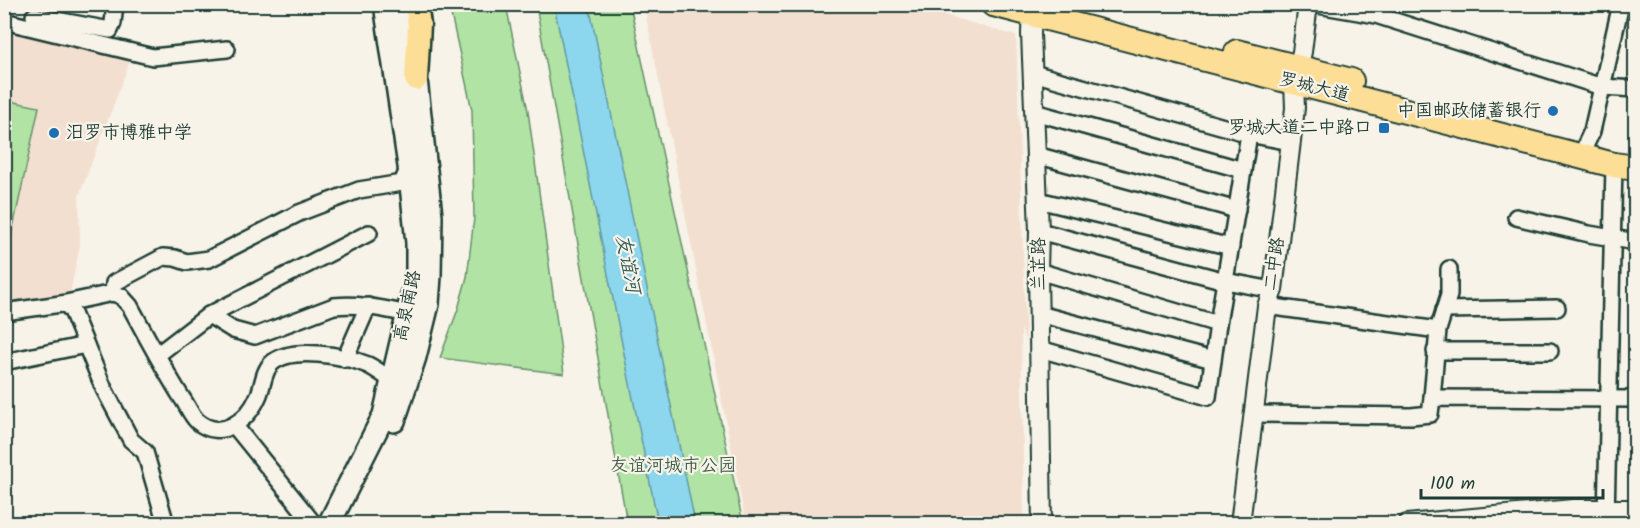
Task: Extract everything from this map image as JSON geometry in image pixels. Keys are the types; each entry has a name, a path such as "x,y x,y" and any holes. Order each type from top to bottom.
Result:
{"highway":[{"name":"罗城大道","path":"993,4 1038,8 1296,75 1625,167"},
{"name":"罗城大道","path":"1296,75 1635,154"}],"main road":[{"name":"高泉南路","path":"329,524 384,415 417,274 417,243 409,166 385,4"},
{"name":"高泉南路","path":"343,524 396,417 415,357 428,304 431,216 416,79 403,4"},
{"path":"416,4 419,25 416,79"}],"street":[{"path":"34,15 110,30 115,4"},
{"path":"1310,4 1376,15 1602,87 1635,89"},
{"name":"二中路","path":"1240,524 1295,108 1296,75 1310,4"},
{"path":"1586,144 1592,131 1621,4"},
{"name":"兰芷路","path":"1038,8 1031,34 1039,231 1042,524"},
{"path":"4,21 153,57 227,49"},
{"path":"1033,73 1249,134 1290,142"},
{"path":"1034,112 1243,170"},
{"path":"1040,349 1208,397 1249,134"},
{"path":"1036,155 1237,210"},
{"path":"112,293 114,283 163,257 187,262 209,259 298,213 359,190 402,183 409,166"},
{"path":"1606,513 1612,238 1625,167"},
{"path":"1038,200 1231,248"},
{"path":"1516,217 1635,242"},
{"path":"1039,231 1225,281 1270,298 1438,330"},
{"path":"157,355 209,315 369,233"},
{"path":"1254,414 1411,416 1430,414 1438,330 1449,295 1449,269"},
{"path":"1038,271 1218,324"},
{"path":"4,312 60,304 112,293 121,296 130,306 197,420 210,428 223,430 250,413 271,364 282,357 302,353 326,354 368,365 391,380"},
{"path":"60,304 67,305 72,311 104,389 131,440 145,452 166,524"},
{"path":"209,315 232,330 255,336 334,306 368,306 408,314"},
{"path":"345,359 368,306"},
{"path":"1444,310 1557,309"},
{"path":"1039,314 1213,360"},
{"path":"4,362 86,345"},
{"path":"1435,351 1550,351"},
{"path":"1432,398 1635,399"},
{"path":"234,425 314,524"},
{"path":"1407,524 1606,513 1635,509"},
{"path":"1575,524 1592,522 1606,513 1635,521"}],"shaded area":[{"path":"644,5 910,5 1016,36 1026,342 1021,328 1024,523 746,523"},
{"name":"汨罗市博雅中学","path":"5,26 132,56 79,196 80,245 69,298 5,305"}],"green space":[{"path":"449,5 506,5 528,111 564,374 440,358 467,277 474,218 472,110"},
{"name":"友谊河城市公园","path":"536,5 630,5 743,523 627,523"},
{"path":"4,100 39,107 5,265"}],"water":[{"name":"友谊河","path":"554,5 589,5 695,523 658,523"}],"place":[{"name":"中国邮政储蓄银行","path":"1553,111"},
{"name":"罗城大道二中路口","path":"1384,128"},
{"name":"汨罗市博雅中学","path":"54,133"}]}
